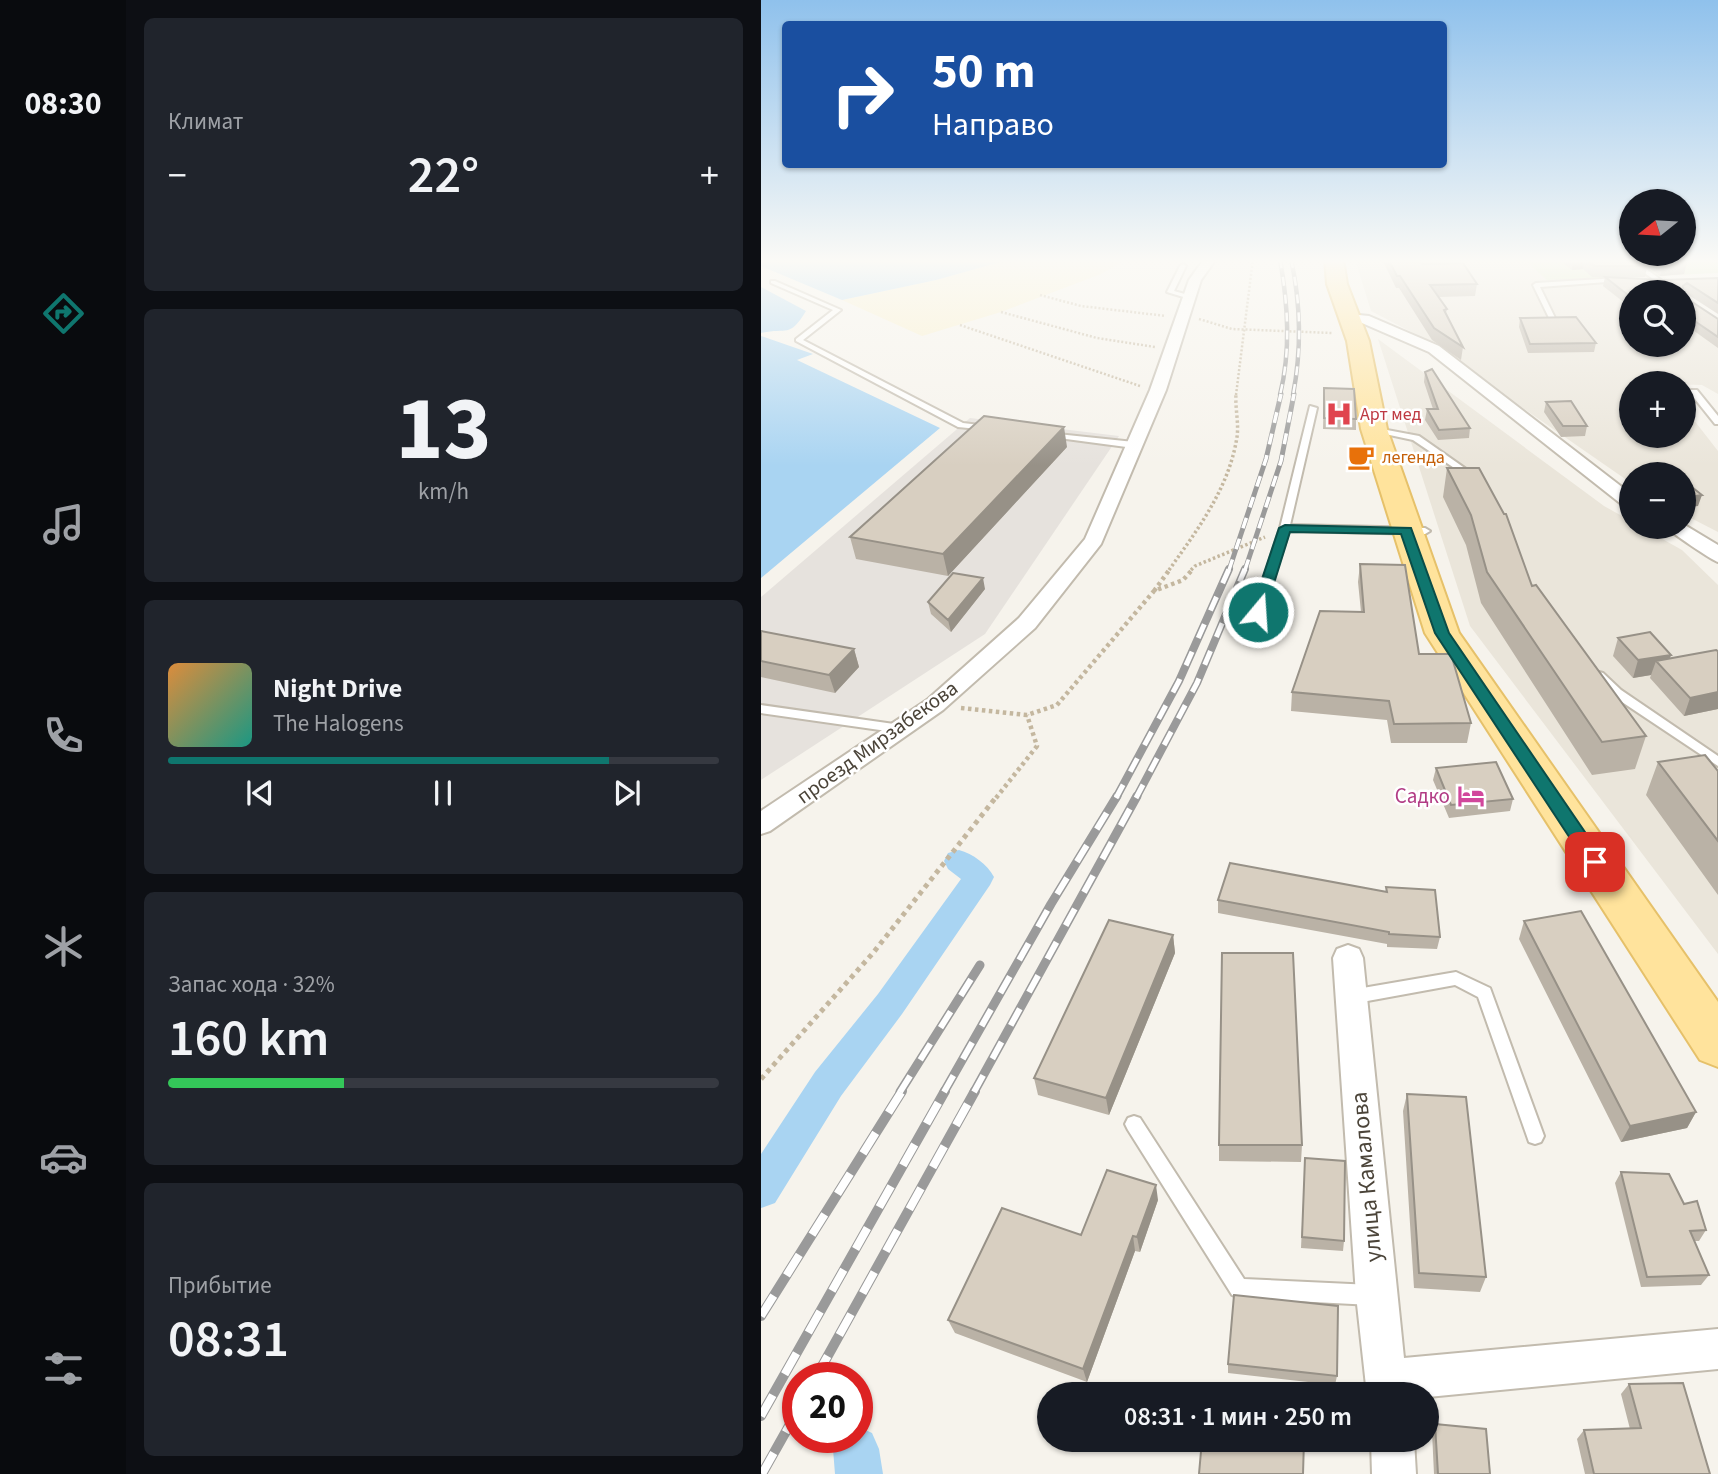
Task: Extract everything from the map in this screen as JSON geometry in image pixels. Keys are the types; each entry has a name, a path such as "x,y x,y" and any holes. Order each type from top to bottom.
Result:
{"main road":[{"path":"1352,328 1358,341 1376,429 1416,531 1463,629 1718,998"},
{"path":"1416,531 1442,633 1718,1044"}],"street":[{"name":"проезд Мирзабекова","path":"761,824 935,705 1027,623 1094,540 1158,390 1180,328"},
{"path":"1363,328 1434,349 1619,494"},
{"path":"1696,539 1713,549"},
{"name":"улица Камалова","path":"1348,958 1376,1295 1387,1382"},
{"path":"1431,1382 1718,1349"},
{"path":"1393,1452 1394,1474"}],"lane":[{"path":"814,328 798,340 961,425 999,429"},
{"path":"1696,394 1718,422"},
{"path":"1258,612 1285,528 1313,408"},
{"path":"1376,429 1416,438 1484,484"},
{"path":"1037,433 1134,445"},
{"path":"1285,528 1416,531"},
{"path":"1590,668 1617,693 1718,762"},
{"path":"761,709 901,729"},
{"path":"1350,998 1456,978 1484,993 1535,1136"},
{"path":"1134,1124 1239,1288 1376,1295"}],"path":[{"path":"968,328 1125,383 1158,390"},
{"path":"1059,328 1097,338 1173,348"},
{"path":"1226,328 1232,330 1284,328"},
{"path":"935,705 1027,715 1057,705 1154,591 1207,517 1232,463 1238,433 1235,405 1245,330"},
{"path":"1154,591 1183,580 1196,566 1285,528"},
{"path":"761,1079 873,953 1037,747 1027,715"}],"shaded area":[{"path":"1403,328 1619,328 1619,357 1696,357 1696,328 1706,328 1718,337 1718,394 1702,385 1696,385 1696,371 1619,371 1619,448 1696,448 1696,423 1718,451 1718,532 1696,521 1696,462 1619,462 1619,475"},
{"path":"1378,339 1619,514 1619,539 1662,539 1682,550 1718,585 1718,954 1470,626"},
{"path":"970,418 1119,436 985,634 761,780 761,597"}],"sand":[{"path":"904,328 949,328 922,336"}],"water":[{"path":"761,328 792,328 787,330 761,333"},
{"path":"761,336 813,354 797,360 940,428 761,578"}],"building":[{"path":"1434,328 1453,328 1463,347"},
{"path":"1524,328 1584,328 1596,343 1530,344"},
{"path":"1705,328 1718,328 1718,337"},
{"path":"1432,369 1470,428 1439,430 1427,409 1438,409 1425,372"},
{"name":"Арт мед","path":"1324,388 1354,389 1356,419 1324,418"},
{"path":"1571,401 1587,426 1563,426 1546,402"},
{"path":"984,416 1064,427 943,554 850,537"},
{"path":"1447,468 1479,468 1506,514 1532,586 1536,585 1646,736 1602,742 1487,572 1471,515"},
{"path":"1360,564 1405,565 1419,654 1451,654 1471,723 1394,724 1389,701 1292,692 1320,611 1364,612"},
{"path":"953,573 983,578 948,620 928,602"},
{"path":"761,631 854,649 829,675 761,661"},
{"path":"1650,632 1671,655 1638,660 1618,638"},
{"path":"1716,650 1718,692 1690,698 1656,661"},
{"path":"1705,755 1718,771 1718,841 1658,762"},
{"name":"Садко","path":"1496,762 1513,799 1451,805 1436,768"},
{"path":"1230,863 1387,892 1386,887 1435,890 1440,937 1389,934 1218,900"},
{"path":"1581,911 1696,1112 1630,1126 1524,921"},
{"path":"1109,920 1173,935 1106,1098 1034,1078"},
{"path":"1222,953 1293,953 1302,1145 1219,1145"},
{"path":"1407,1094 1466,1097 1486,1277 1419,1273"},
{"path":"1305,1158 1345,1161 1344,1241 1302,1237"},
{"path":"1107,1170 1156,1185 1137,1237 1133,1236 1083,1369 948,1320 1002,1208 1081,1235"},
{"path":"1621,1172 1669,1174 1684,1204 1697,1201 1706,1230 1690,1231 1709,1275 1647,1277"},
{"path":"1234,1295 1338,1306 1337,1376 1228,1364"},
{"path":"1683,1383 1710,1474 1594,1474 1584,1430 1641,1428 1629,1384"},
{"path":"1439,1424 1486,1429 1490,1474 1438,1474"},
{"path":"1201,1452 1304,1452 1303,1474 1199,1474"}],"waterway":[{"path":"761,1189 828,1084 890,1004 979,877 959,861"},
{"path":"856,1453 859,1474"}],"railway":[{"path":"1280,395 1286,361 1287,328"},
{"path":"1293,395 1299,328"},
{"path":"1229,570 1266,459 1281,394"},
{"path":"1245,570 1281,461 1294,394"},
{"path":"1116,798 1179,681 1229,569"},
{"path":"1136,798 1197,683 1245,569"},
{"path":"944,1092 1051,904 1117,796"},
{"path":"974,1092 1137,796"},
{"path":"900,1092 980,965"},
{"path":"761,1316 902,1091"},
{"path":"761,1416 945,1091"},
{"path":"824,1362 975,1091"},
{"path":"762,1474 782,1438"}],"place":[{"name":"Арт мед","path":"1339,414"},
{"name":"легенда","path":"1361,457"},
{"name":"Садко","path":"1471,796"}],"route":[{"path":"1258,612 1285,528 1406,531 1442,633 1595,862"}]}
